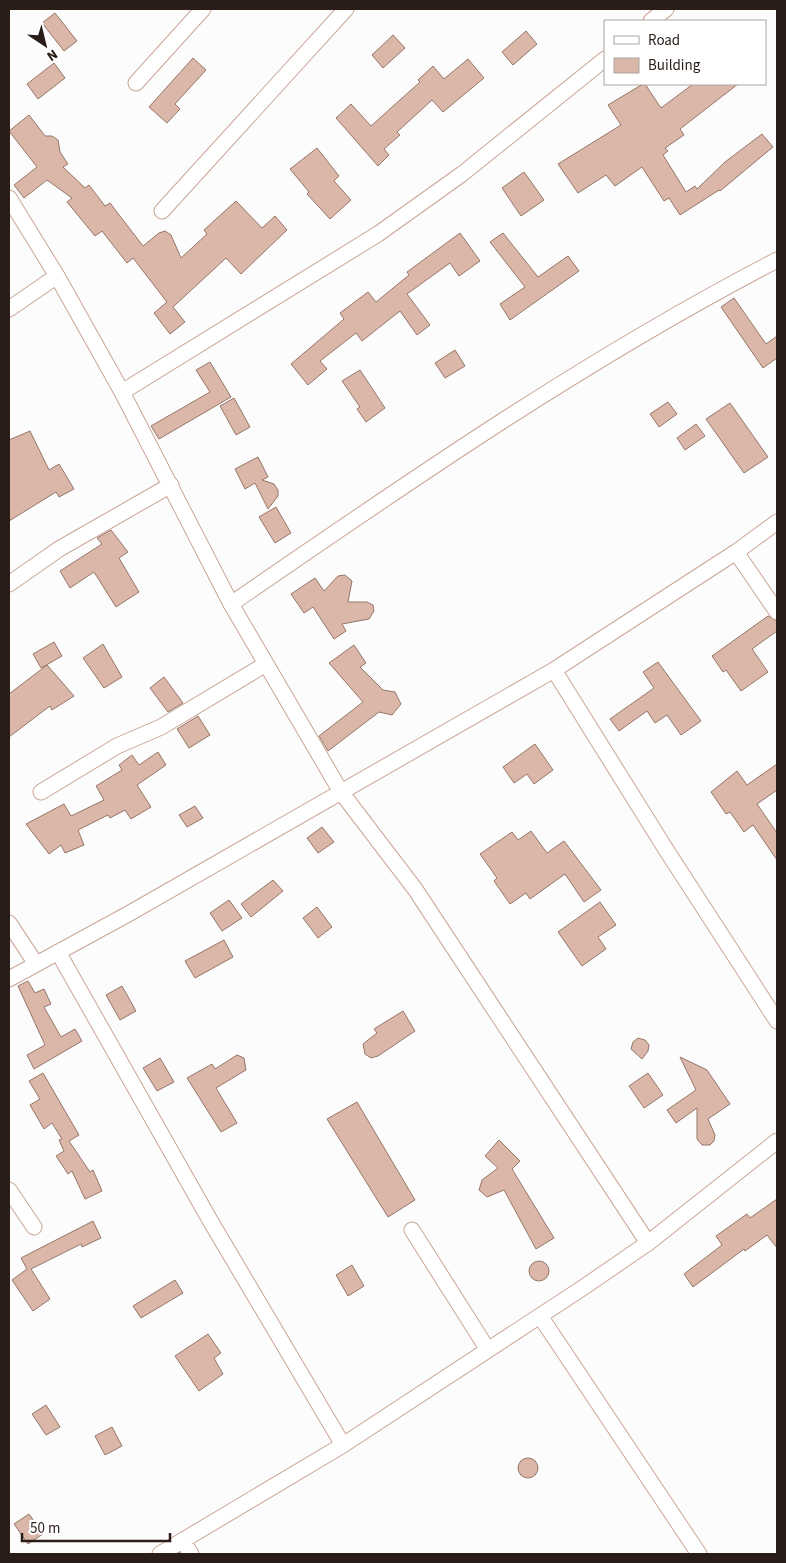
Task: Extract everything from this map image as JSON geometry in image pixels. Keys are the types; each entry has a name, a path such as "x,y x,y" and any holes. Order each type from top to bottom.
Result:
{"street":[{"path":"136,83 203,9"},
{"path":"162,211 346,9"},
{"path":"652,20 666,9"},
{"path":"122,392 378,234 462,174 604,61"},
{"path":"9,198 57,276 122,392 231,604 341,792 415,889 648,1243"},
{"path":"231,604 422,473 702,299 777,260"},
{"path":"9,309 57,276"},
{"path":"9,584 59,550 171,486"},
{"path":"9,980 554,670 736,552 777,522"},
{"path":"736,552 777,612"},
{"path":"41,792 117,746 161,727 266,664"},
{"path":"554,670 670,856 777,1021"},
{"path":"9,923 36,964"},
{"path":"58,952 211,1222 343,1445"},
{"path":"160,1554 343,1445 540,1316 648,1243 777,1141"},
{"path":"9,1190 34,1228"},
{"path":"412,1230 488,1350"},
{"path":"540,1316 699,1554"},
{"path":"183,1541 191,1554"}],"building":[{"path":"55,13 77,41 64,51 42,23"},
{"path":"526,31 537,44 513,65 502,52"},
{"path":"393,35 405,48 383,68 372,55"},
{"path":"193,58 206,70 175,104 180,109 167,123 149,107"},
{"path":"468,59 484,78 443,112 432,100 397,132 400,135 384,149 389,155 378,166 336,118 351,104 371,126 420,82 418,80 433,66 444,79"},
{"path":"54,63 65,78 38,99 27,84"},
{"path":"641,85 646,85 661,108 692,85 737,85 680,129 684,135 665,148 668,151 663,155 686,192 695,186 697,189 725,162 762,134 773,147 720,191 680,215 669,198 664,201 642,167 615,186 606,175 578,193 558,164 621,125 608,105"},
{"path":"29,115 45,136 52,136 58,140 60,152 68,164 63,167 85,188 89,185 105,206 110,203 143,246 159,233 165,231 171,235 181,258 207,234 204,230 236,201 262,228 275,216 287,230 241,274 226,258 173,307 185,322 170,334 154,313 167,302 133,258 127,263 102,231 95,236 67,202 72,198 47,180 24,198 14,185 37,167 9,131"},
{"path":"317,148 339,176 334,181 351,200 330,219 307,194 309,192 290,169"},
{"path":"524,172 544,200 521,216 502,188"},
{"path":"460,233 480,261 459,276 450,263 407,294 430,325 417,335 400,311 362,341 356,333 320,361 327,369 308,385 291,364 344,319 340,313 368,292 376,302 409,275 407,272"},
{"path":"503,233 538,277 568,256 579,271 510,320 500,304 525,287 490,242"},
{"path":"734,298 766,344 777,336 777,358 763,368 721,307"},
{"path":"455,350 465,366 445,378 435,363"},
{"path":"210,362 231,397 159,439 151,426 210,392 196,370"},
{"path":"360,370 385,408 366,422 357,409 360,407 342,381"},
{"path":"234,398 250,427 236,435 220,406"},
{"path":"668,402 677,414 659,427 650,414"},
{"path":"730,403 768,457 744,473 706,419"},
{"path":"696,424 705,436 685,450 677,438"},
{"path":"30,431 49,470 59,464 74,489 59,497 56,492 9,521 9,440"},
{"path":"258,457 268,477 262,480 274,484 278,490 278,496 268,509 255,483 245,489 235,469"},
{"path":"276,507 291,533 275,543 259,517"},
{"path":"111,530 128,552 119,558 139,592 116,607 94,572 70,588 60,571 102,544 97,538"},
{"path":"345,575 352,581 348,602 367,602 373,605 374,611 369,619 342,624 346,631 334,639 313,607 304,613 291,594 315,578 324,591 338,576"},
{"path":"768,616 777,621 777,631 752,649 768,672 741,691 726,670 723,672 712,656"},
{"path":"54,642 62,656 41,668 33,654"},
{"path":"103,644 122,677 104,688 83,658"},
{"path":"354,645 366,663 360,667 383,690 395,692 401,704 392,715 379,712 328,751 319,736 363,702 329,663"},
{"path":"658,662 701,721 681,735 667,715 655,723 647,711 619,731 610,719 654,688 643,672"},
{"path":"47,665 74,696 52,710 50,706 9,737 9,694"},
{"path":"164,677 183,703 168,712 150,688"},
{"path":"198,716 210,735 189,748 177,729"},
{"path":"535,744 553,770 534,784 527,774 514,783 503,767"},
{"path":"158,752 166,765 137,785 151,807 131,819 125,810 110,818 108,815 78,830 84,845 65,853 61,845 49,854 26,824 64,804 71,816 104,800 96,786 122,770 119,765 132,755 139,765"},
{"path":"777,764 777,790 757,804 777,833 777,860 753,825 744,832 730,812 726,814 711,792 737,771 747,785"},
{"path":"195,806 203,818 187,827 179,815"},
{"path":"322,827 334,842 318,853 307,838"},
{"path":"531,831 547,853 564,841 601,890 584,902 565,874 530,899 526,893 510,904 494,881 497,878 480,854 512,832 518,840"},
{"path":"273,880 283,891 251,917 241,904"},
{"path":"229,900 242,918 222,931 210,913"},
{"path":"600,902 616,925 598,937 606,949 582,966 558,932"},
{"path":"317,907 332,927 318,938 303,918"},
{"path":"224,940 233,957 195,978 185,961"},
{"path":"28,981 35,993 44,989 51,1004 44,1007 61,1037 75,1029 82,1041 34,1069 27,1055 45,1045 18,986"},
{"path":"122,986 136,1011 120,1020 106,995"},
{"path":"403,1011 415,1031 378,1056 371,1058 365,1054 363,1044 377,1033 374,1029"},
{"path":"638,1038 645,1040 649,1045 648,1051 642,1059 631,1049 633,1042"},
{"path":"237,1055 244,1058 246,1070 216,1088 237,1123 221,1132 187,1078 212,1064 215,1069"},
{"path":"680,1057 707,1070 730,1104 708,1119 715,1135 714,1141 710,1145 702,1145 697,1139 697,1108 676,1123 667,1110 696,1090"},
{"path":"160,1058 174,1082 157,1091 143,1068"},
{"path":"43,1073 79,1135 69,1141 90,1172 93,1170 102,1191 85,1199 72,1171 68,1174 56,1156 64,1151 59,1140 62,1139 52,1123 44,1129 30,1105 40,1099 29,1081"},
{"path":"648,1073 663,1095 644,1108 629,1086"},
{"path":"357,1102 415,1200 388,1217 327,1119"},
{"path":"499,1140 520,1161 512,1169 554,1238 536,1249 504,1190 487,1197 479,1190 482,1180 498,1168 485,1156"},
{"path":"777,1199 777,1248 767,1235 745,1251 744,1249 693,1287 684,1274 722,1245 716,1236 747,1214 750,1218"},
{"path":"93,1221 101,1238 82,1247 81,1244 31,1269 50,1299 33,1311 12,1280 27,1269 21,1258"},
{"path":"539,1261 546,1264 549,1271 546,1278 539,1281 532,1278 529,1271 532,1264"},
{"path":"352,1265 364,1286 348,1296 336,1275"},
{"path":"175,1280 183,1293 141,1318 133,1306"},
{"path":"208,1334 221,1353 214,1358 223,1374 199,1391 175,1356"},
{"path":"46,1405 60,1427 46,1435 32,1414"},
{"path":"112,1427 122,1446 105,1455 95,1436"},
{"path":"528,1458 535,1461 538,1468 535,1475 528,1478 521,1475 518,1468 521,1461"},
{"path":"29,1514 43,1534 28,1544 14,1524"}]}
